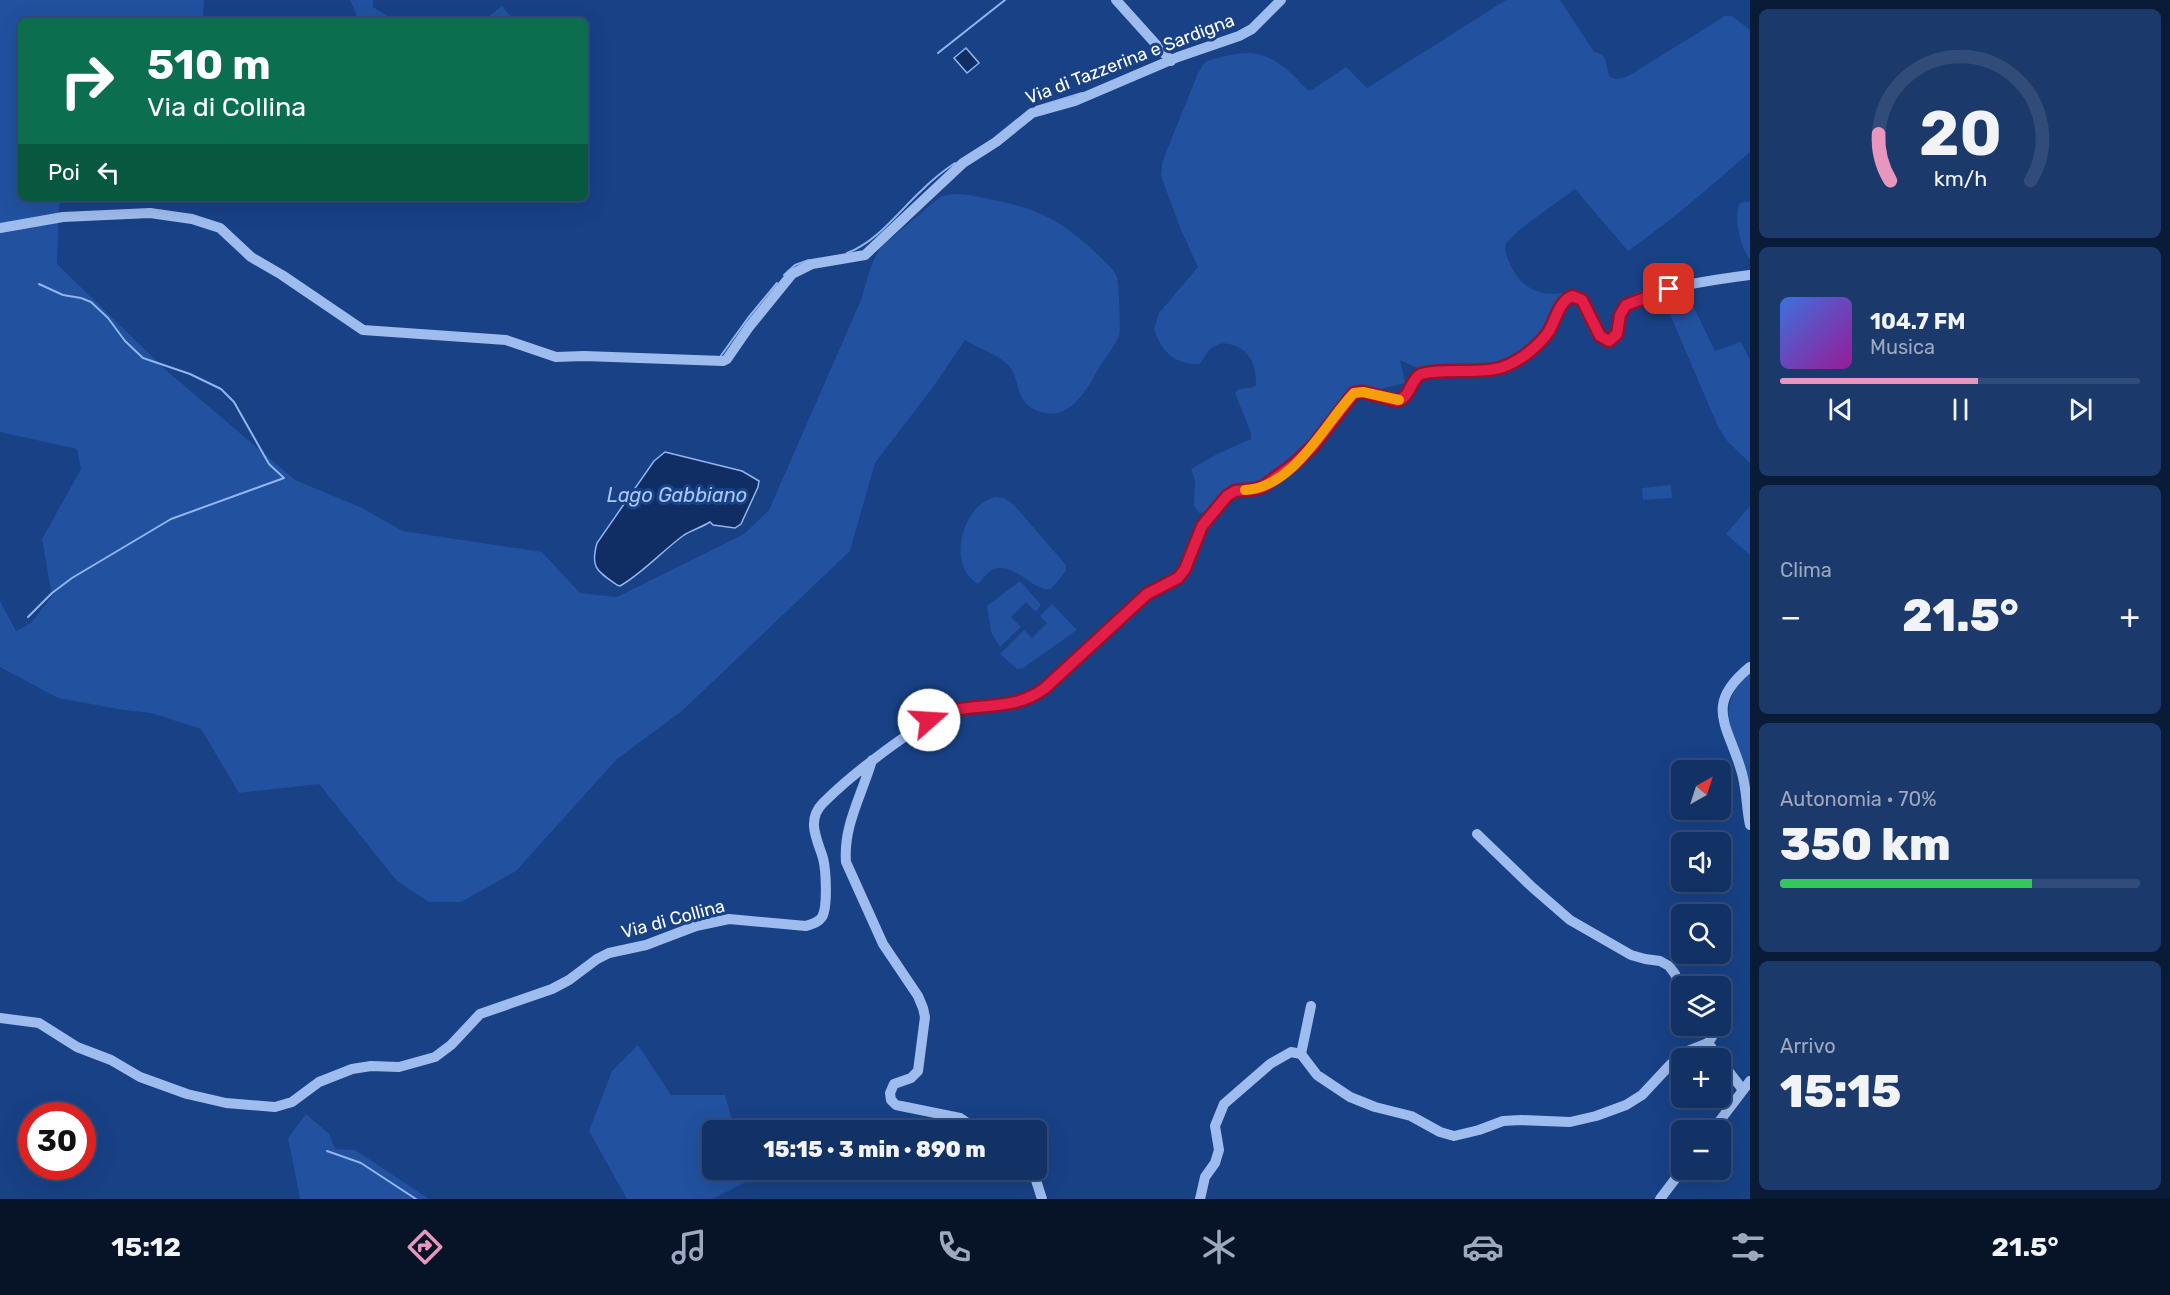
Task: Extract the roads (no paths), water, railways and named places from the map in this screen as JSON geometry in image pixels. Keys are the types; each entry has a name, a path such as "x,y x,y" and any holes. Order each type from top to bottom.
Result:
{"street":[{"path":"1116,0 1171,61"},
{"name":"Via di Tazzerina e Sardigna","path":"0,228 63,217 150,213 200,220 224,230 251,257 282,275 363,330 506,340 556,357 723,361 792,274 812,264 865,255 963,163 996,142 1032,113 1093,94 1171,61 1239,36 1252,29 1281,0"},
{"name":"Via di Collina","path":"0,1018 39,1023 76,1047 111,1060 140,1077 170,1088 219,1102 275,1107 292,1102 319,1082 352,1069 371,1066 399,1067 435,1057 452,1045 480,1014 552,989 609,953 646,945 696,926 729,919 806,926 816,924 822,918 825,897 823,858 814,835 816,815 825,802 872,760 940,713 1016,703 1032,697 1045,688 1147,594 1178,578 1185,569 1202,526 1227,496 1235,491 1264,486 1294,464 1314,445 1354,393 1363,392 1397,401 1407,395 1416,377 1421,374 1490,369 1509,365 1542,340 1562,305 1572,296 1582,300 1600,336 1609,341 1616,336 1621,311 1629,302 1690,284 1750,275"},
{"path":"1750,667 1731,687 1722,713 1743,775 1750,825"},
{"path":"872,760 864,788 848,827 846,862 883,944 918,996 925,1017 918,1071 911,1078 894,1084 890,1093 891,1100 896,1105 963,1120"},
{"path":"1477,834 1570,920 1631,955 1665,962 1676,976"},
{"path":"1300,1054 1311,1006"},
{"path":"1200,1199 1205,1177 1215,1163 1219,1150 1215,1126 1224,1104 1284,1054 1294,1052 1300,1054 1317,1075 1350,1096 1375,1107 1411,1116 1440,1132 1454,1136 1503,1121 1570,1122 1596,1116 1626,1105 1642,1095 1683,1053 1708,1043 1712,1036"},
{"path":"1708,1043 1712,1048"},
{"path":"1721,1120 1747,1086 1731,1070"},
{"path":"1036,1180 1042,1199"},
{"path":"1660,1199 1674,1180"}],"water":[{"path":"966,48 979,63 967,73 954,58"},
{"name":"Lago Gabbiano","path":"665,452 742,471 759,481 758,487 741,524 735,528 713,525 710,522 684,535 629,580 620,586 617,585 604,576 595,564 597,543 654,461"}],"waterway":[{"path":"938,53 1005,0"},
{"path":"1036,107 1082,93"},
{"path":"847,253 878,234 930,183 955,163"},
{"path":"784,275 795,265 809,260"},
{"path":"720,357 777,283"},
{"path":"39,284 63,295 91,302 143,358 190,374 221,389 234,402 269,464 284,478"},
{"path":"28,617 52,593 72,578 171,519 284,478"},
{"path":"327,1151 361,1163 416,1199"}]}
